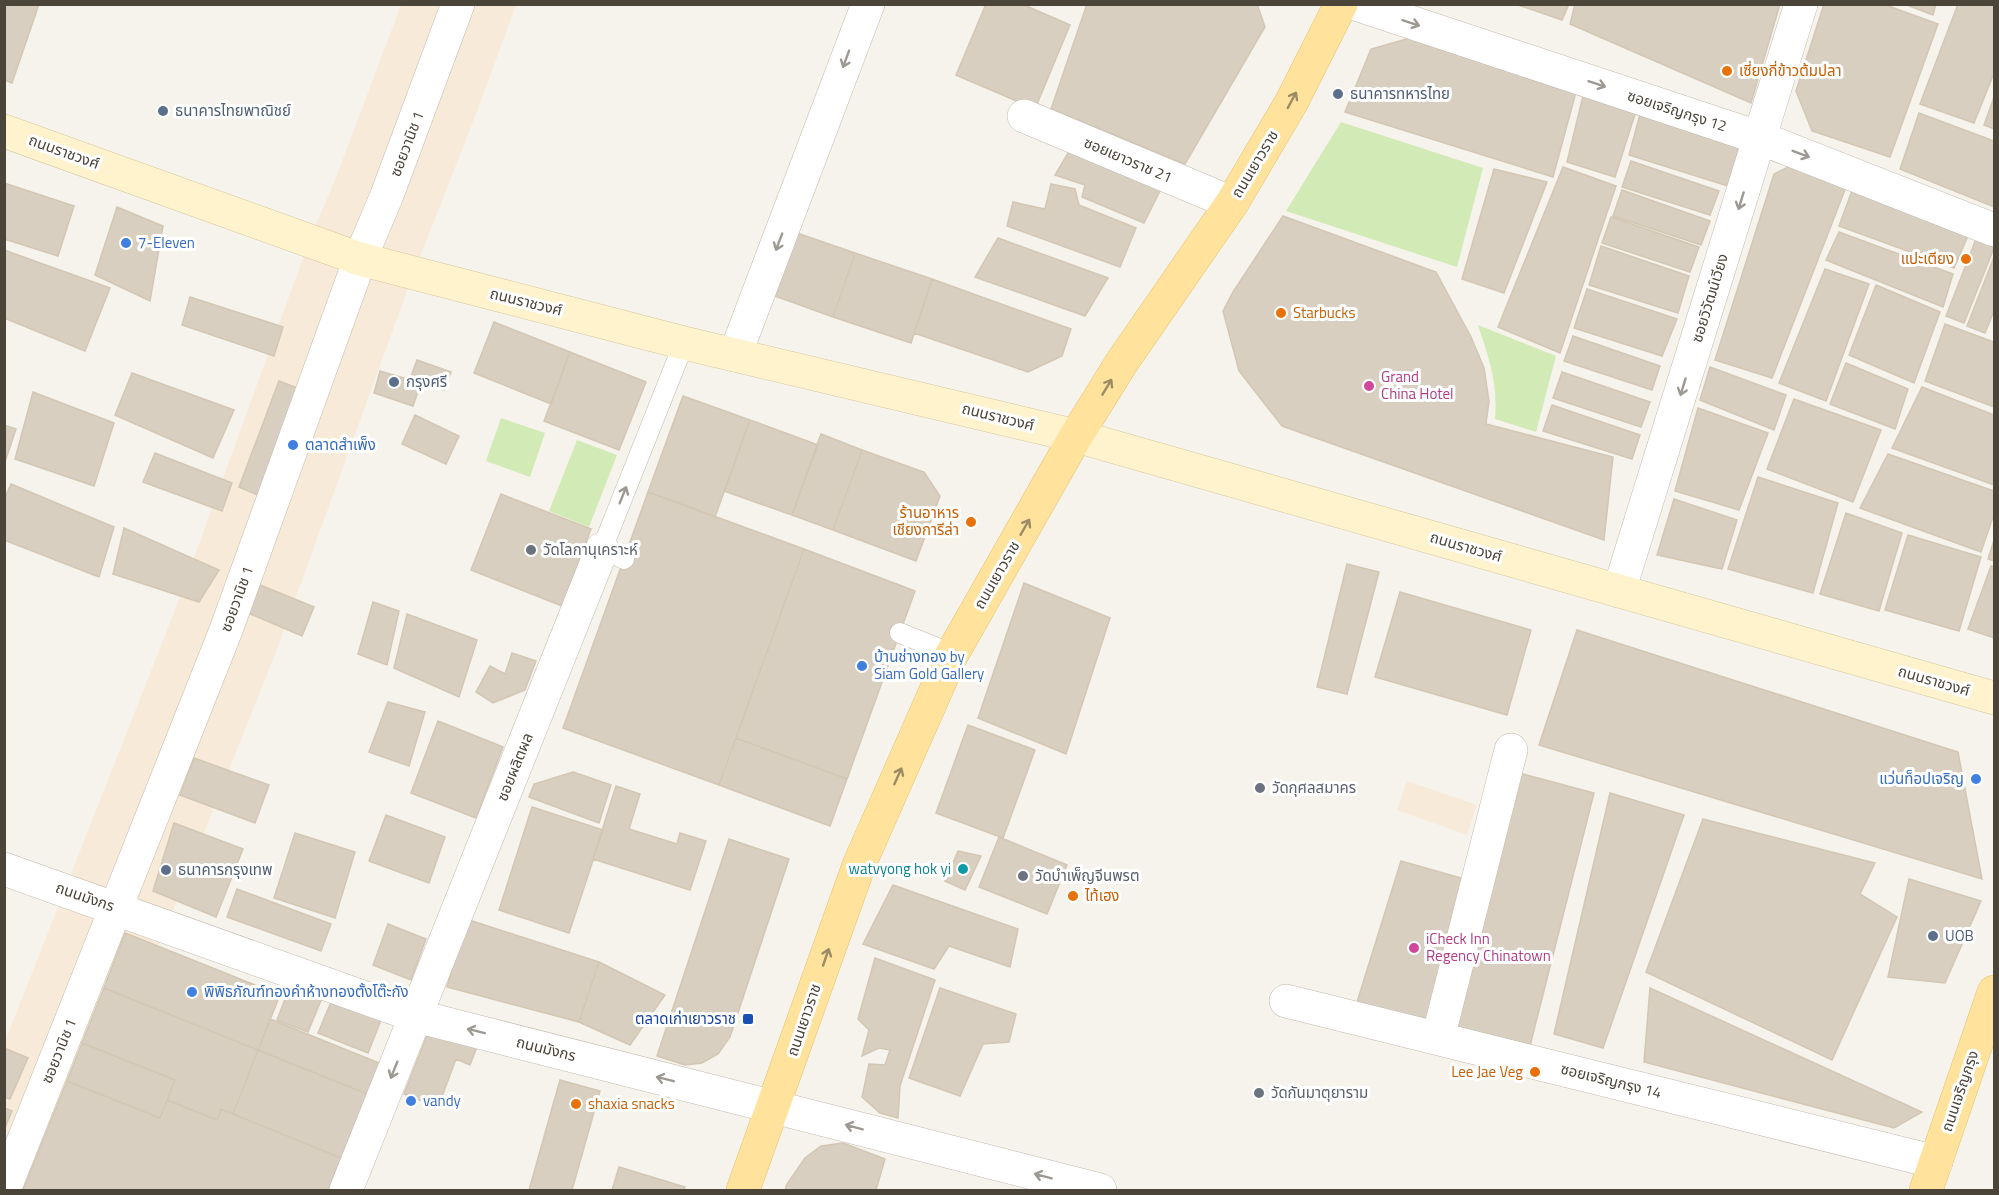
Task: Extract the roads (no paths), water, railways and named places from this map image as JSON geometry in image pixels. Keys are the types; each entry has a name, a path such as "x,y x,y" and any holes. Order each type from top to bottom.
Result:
{"main road":[{"name":"ถนนเยาวราช","path":"743,1191 858,865 952,654 1076,436 1122,362 1232,203 1291,103 1341,4"},
{"name":"ถนนเจริญกรุง","path":"1931,1176 1995,992"}],"street":[{"name":"ซอยวานิช 1","path":"4,1190 226,630 360,259 387,195 458,4"},
{"path":"735,355 867,4"},
{"name":"ซอยเจริญกรุง 12","path":"1356,4 1761,138 1995,230"},
{"name":"ซอยวิวัฒน์เวียง","path":"1619,591 1801,4"},
{"name":"ซอยเยาวราช 21","path":"1024,116 1232,203"},
{"name":"ถนนราชวงศ์","path":"4,131 360,259 684,343 1076,436 1995,698"},
{"name":"ซอยผลิตผล","path":"346,1191 416,1016 613,554"},
{"path":"1438,1038 1511,750"},
{"name":"ถนนมังกร","path":"4,869 416,1016 1100,1191"},
{"name":"ซอยเจริญกรุง 14","path":"1286,1001 1438,1038 1931,1176"}],"lane":[{"name":"ซอยผลิตผล","path":"613,554 684,343"},
{"path":"900,633 952,654"}],"place":[{"name":"เซี่ยงกี่ข้าวต้มปลา","path":"1727,71"},
{"name":"ธนาคารทหารไทย","path":"1338,94"},
{"name":"ธนาคารไทยพาณิชย์","path":"163,111"},
{"name":"7-Eleven","path":"126,243"},
{"name":"แปะเตียง","path":"1966,259"},
{"name":"Starbucks","path":"1281,313"},
{"name":"กรุงศรี","path":"394,382"},
{"name":"Grand China Hotel","path":"1369,386"},
{"name":"ตลาดสำเพ็ง","path":"293,445"},
{"name":"ร้านอาหาร เชียงการีล่า","path":"971,522"},
{"name":"วัดโลกานุเคราะห์","path":"531,550"},
{"name":"บ้านช่างทอง by Siam Gold Gallery","path":"862,666"},
{"name":"แว่นท็อปเจริญ","path":"1976,779"},
{"name":"วัดกุศลสมาคร","path":"1260,788"},
{"name":"watvyong hok yi","path":"963,869"},
{"name":"ธนาคารกรุงเทพ","path":"166,870"},
{"name":"วัดบำเพ็ญจีนพรต","path":"1023,876"},
{"name":"ไท้เฮง","path":"1073,896"},
{"name":"UOB","path":"1933,936"},
{"name":"iCheck Inn Regency Chinatown","path":"1414,948"},
{"name":"พิพิธภัณฑ์ทองคำห้างทองตั้งโต๊ะกัง","path":"192,992"},
{"name":"ตลาดเก่าเยาวราช","path":"748,1019"},
{"name":"Lee Jae Veg","path":"1535,1072"},
{"name":"วัดกันมาตุยาราม","path":"1259,1093"},
{"name":"vandy","path":"411,1101"},
{"name":"shaxia snacks","path":"576,1104"}]}
